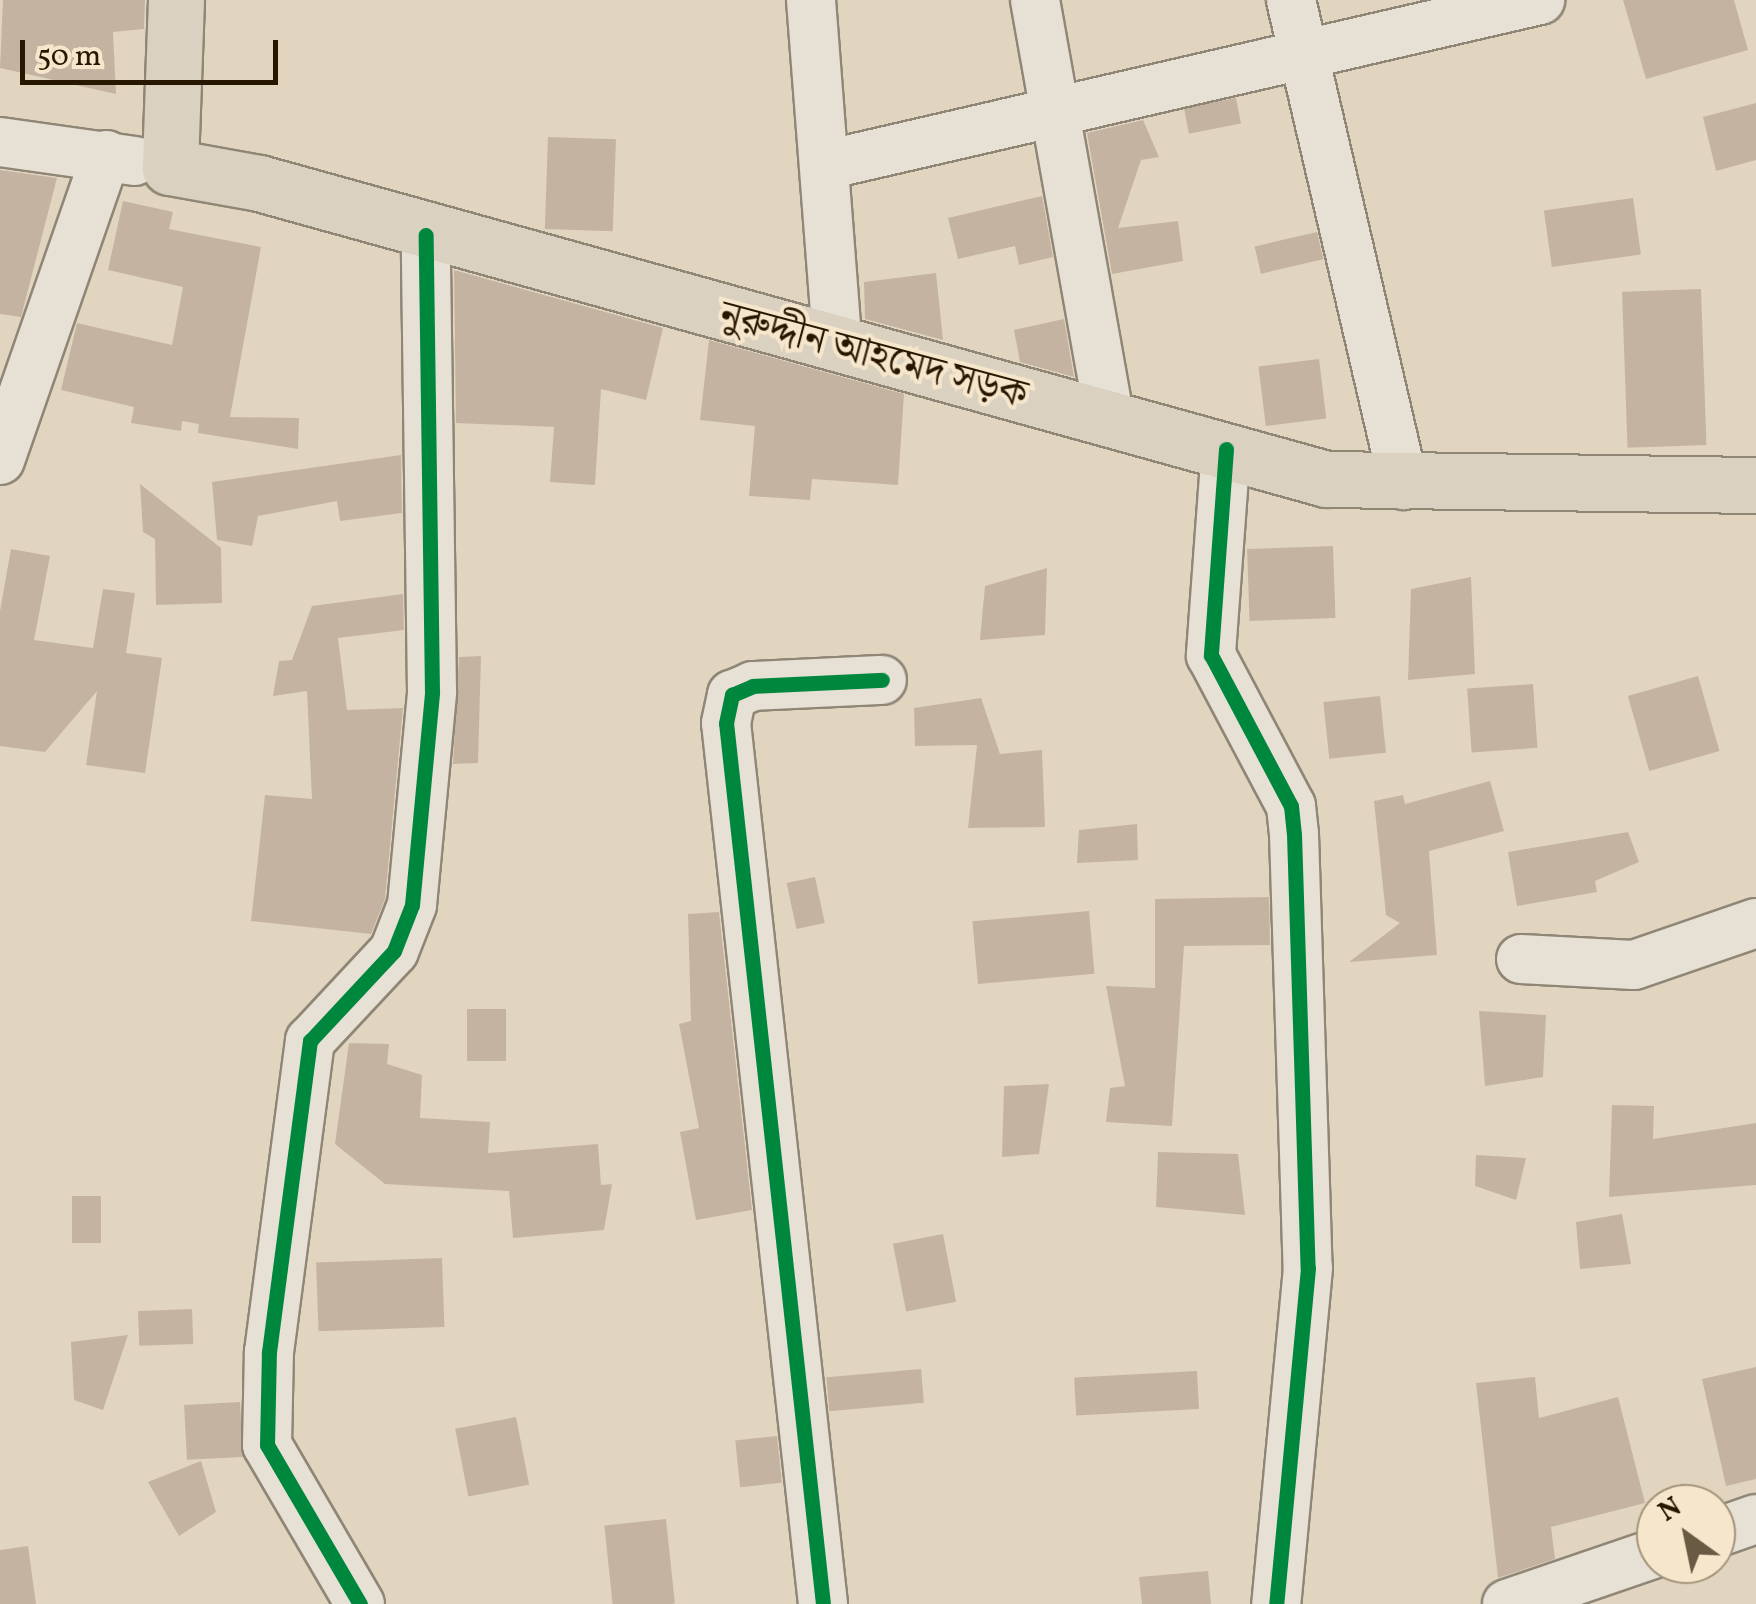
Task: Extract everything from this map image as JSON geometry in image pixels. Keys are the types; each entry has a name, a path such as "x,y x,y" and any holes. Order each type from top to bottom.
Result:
{"main road":[{"path":"170,167 176,0"},
{"name":"নুরুদ্দীন আহমেদ সড়ক","path":"170,167 259,182 426,235 1326,479 1404,485 1756,485"}],"street":[{"path":"811,0 830,164 838,347"},
{"path":"1035,0 1110,421"},
{"path":"1290,0 1404,485"},
{"path":"830,164 1540,0"},
{"name":"নুরুদ্দীন আহমেদ সড়ক","path":"0,142 170,167"},
{"path":"0,460 106,155"},
{"path":"360,1604 268,1445 270,1352 310,1041 394,950 412,904 432,692 426,235"},
{"path":"1226,450 1211,655 1291,806 1294,834 1308,1268 1276,1604"},
{"path":"822,1604 726,723 732,695 753,686 882,680"},
{"path":"1521,958 1634,965 1756,923"},
{"path":"1506,1604 1636,1560"}],"building":[{"path":"3,0 145,0 144,29 113,32 116,94 0,68"},
{"path":"1623,0 1734,0 1748,50 1646,79"},
{"path":"1236,98 1241,124 1189,134 1184,108"},
{"path":"1756,103 1756,160 1716,171 1703,117"},
{"path":"1143,120 1159,157 1141,160 1118,228 1178,221 1183,261 1112,274 1087,133"},
{"path":"548,137 616,139 613,231 545,229"},
{"path":"0,170 57,178 21,317 0,314"},
{"path":"1042,196 1053,257 1019,265 1015,246 958,259 948,218"},
{"path":"1633,198 1641,254 1552,267 1544,211"},
{"path":"123,201 173,212 169,229 261,247 230,417 299,418 298,449 198,433 199,424 182,421 181,431 131,423 134,407 61,390 77,323 172,345 183,287 108,270"},
{"path":"1317,232 1323,259 1261,274 1255,246"},
{"path":"454,270 663,328 646,400 601,389 595,485 550,482 554,427 456,423"},
{"path":"936,273 943,340 865,319 864,282"},
{"path":"1701,289 1706,445 1627,448 1622,292"},
{"path":"1064,319 1074,377 1020,362 1014,330"},
{"path":"709,340 904,394 898,485 812,479 810,500 749,496 755,426 700,420"},
{"path":"1319,359 1326,419 1266,426 1258,366"},
{"path":"401,455 402,513 340,521 337,501 258,516 252,546 217,540 212,482"},
{"path":"140,484 221,548 222,603 156,605 155,539 143,532"},
{"path":"1333,546 1336,618 1250,621 1247,549"},
{"path":"11,549 50,556 34,640 93,648 103,589 135,593 126,653 162,658 145,773 86,765 97,691 45,752 0,746 0,611"},
{"path":"1047,568 1045,635 980,640 985,586"},
{"path":"1471,577 1475,674 1408,680 1411,589"},
{"path":"403,594 404,630 338,638 347,710 403,708 385,899 371,934 251,921 265,795 312,799 307,691 273,696 279,661 292,660 312,606"},
{"path":"481,656 478,763 453,764 459,657"},
{"path":"1698,676 1719,751 1649,771 1628,696"},
{"path":"1533,684 1537,748 1472,752 1467,689"},
{"path":"1380,696 1386,753 1329,759 1323,702"},
{"path":"981,698 1000,754 1042,750 1045,827 968,828 977,745 915,746 914,708"},
{"path":"1490,781 1504,831 1429,851 1437,955 1349,962 1400,923 1386,915 1374,801 1403,795 1405,804"},
{"path":"1137,824 1138,860 1077,863 1079,830"},
{"path":"1628,832 1639,862 1595,881 1597,892 1517,906 1508,852"},
{"path":"815,877 825,923 796,929 787,883"},
{"path":"1269,897 1270,945 1184,946 1172,1126 1106,1122 1110,1088 1125,1086 1106,986 1155,988 1155,899"},
{"path":"1089,911 1094,974 978,984 972,921"},
{"path":"719,912 752,1210 696,1220 680,1132 699,1128 679,1024 691,1021 688,914"},
{"path":"467,1009 506,1009 506,1061 467,1061"},
{"path":"1479,1011 1546,1015 1543,1077 1485,1086"},
{"path":"349,1043 389,1044 387,1064 422,1075 420,1118 490,1122 488,1153 598,1144 601,1185 612,1184 604,1230 513,1238 509,1191 385,1184 335,1144"},
{"path":"1049,1084 1039,1154 1002,1157 1004,1086"},
{"path":"1612,1105 1654,1106 1653,1139 1756,1123 1756,1185 1609,1197"},
{"path":"1158,1152 1238,1154 1245,1215 1156,1207"},
{"path":"1476,1155 1526,1158 1516,1200 1475,1186"},
{"path":"72,1196 101,1196 101,1243 72,1243"},
{"path":"1622,1214 1631,1264 1580,1269 1576,1222"},
{"path":"943,1234 956,1302 906,1311 893,1244"},
{"path":"442,1258 444,1327 318,1331 316,1262"},
{"path":"192,1309 193,1344 139,1346 138,1311"},
{"path":"128,1335 103,1410 74,1400 71,1342"},
{"path":"1756,1367 1756,1479 1726,1484 1702,1379"},
{"path":"921,1369 924,1403 829,1411 826,1377"},
{"path":"1197,1371 1199,1409 1076,1415 1074,1377"},
{"path":"1535,1377 1539,1418 1618,1397 1640,1484 1636,1484 1636,1505 1551,1527 1555,1559 1498,1578 1476,1383"},
{"path":"240,1402 243,1457 187,1460 184,1405"},
{"path":"516,1417 529,1485 468,1497 455,1429"},
{"path":"777,1436 782,1483 740,1487 735,1440"},
{"path":"201,1461 216,1512 179,1536 148,1482"},
{"path":"666,1519 675,1604 613,1604 604,1525"},
{"path":"28,1546 36,1604 0,1604 0,1550"},
{"path":"1208,1571 1211,1604 1142,1604 1139,1577"}],"cycle path":[{"path":"360,1604 267,1445 269,1352 310,1041 394,951 412,905 432,692 426,235"},
{"path":"1226,449 1211,655 1291,806 1294,834 1308,1268 1276,1604"},
{"path":"823,1604 726,723 732,695 753,686 882,680"}]}
